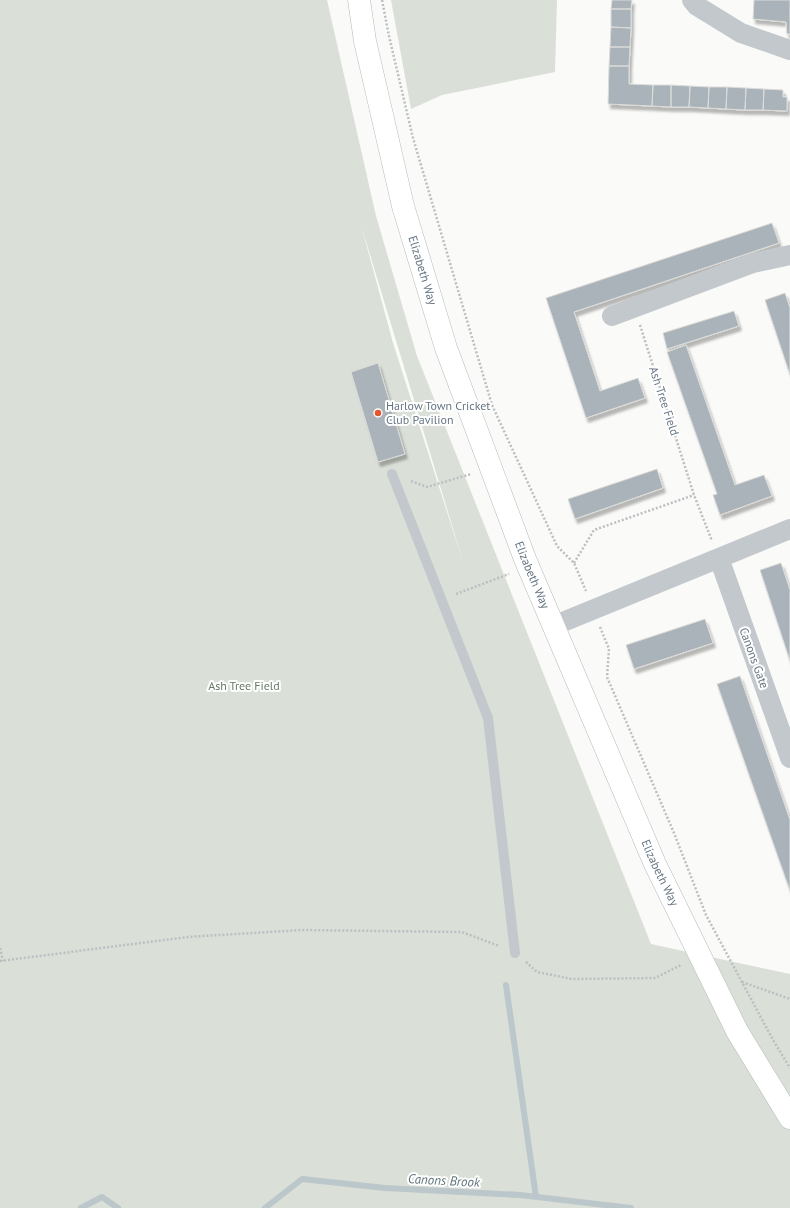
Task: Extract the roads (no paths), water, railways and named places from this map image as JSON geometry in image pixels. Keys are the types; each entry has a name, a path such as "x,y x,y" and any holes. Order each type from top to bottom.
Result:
{"main road":[{"name":"Elizabeth Way","path":"359,0 365,41 403,206 446,348 525,559 655,864 737,1031 790,1118"}],"street":[{"path":"692,0 697,6 741,33 790,50"},
{"path":"612,316 753,264 790,255"},
{"path":"553,626 790,529"},
{"name":"Canons Gate","path":"719,558 790,758"}],"lane":[{"path":"392,474 488,718 515,952"}],"waterway":[{"path":"506,985 536,1197"},
{"name":"Canons Brook","path":"265,1208 302,1179 385,1188 520,1195 631,1208"},
{"name":"Canons Brook","path":"81,1208 102,1197 118,1208"}],"place":[{"name":"Harlow Town Cricket Club Pavilion","path":"378,413"}],"park label":[{"name":"Ash Tree Field","path":"244,686"}]}
